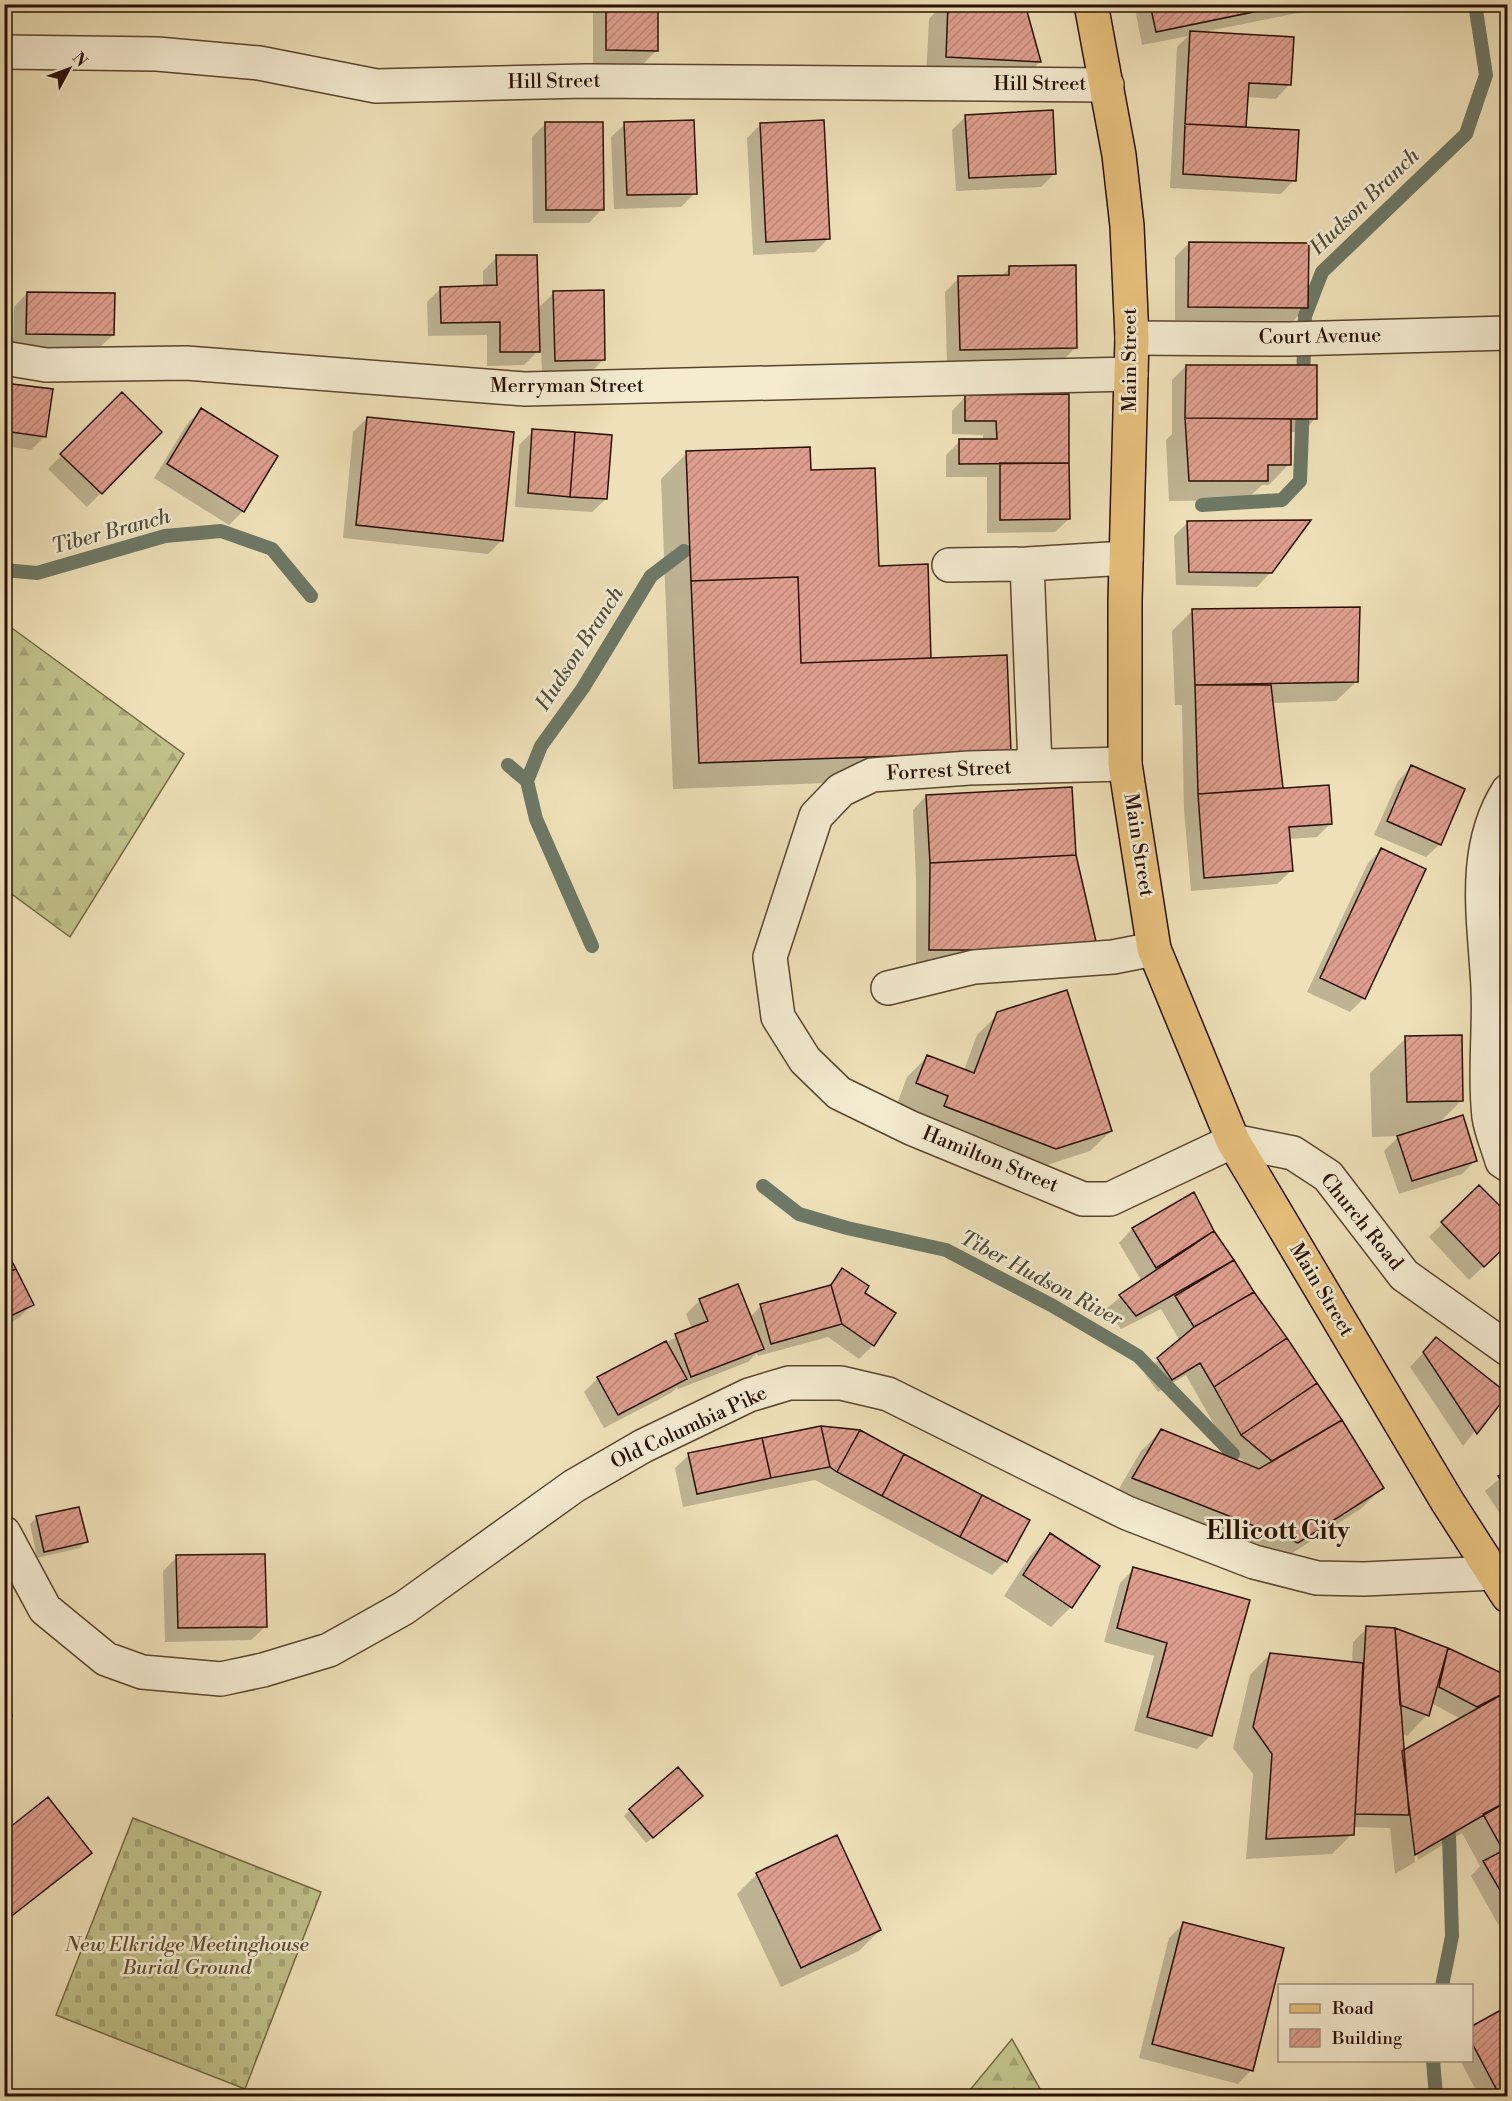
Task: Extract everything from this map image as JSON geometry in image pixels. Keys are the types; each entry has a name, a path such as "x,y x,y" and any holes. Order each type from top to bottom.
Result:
{"main road":[{"name":"Main Street","path":"1091,4 1107,85 1127,226 1132,338 1126,558 1125,764 1154,949 1233,1141 1447,1501 1501,1585"}],"street":[{"name":"Hill Street","path":"4,52 157,54 259,63 376,86 586,81 1107,85"},
{"name":"Court Avenue","path":"1132,338 1289,339 1508,333"},
{"name":"Merryman Street","path":"4,358 46,365 186,363 525,390 1131,374"},
{"path":"949,565 1027,564 1126,558"},
{"path":"1027,564 1035,766"},
{"name":"Forrest Street","path":"778,1017 770,957 816,816 841,790 872,775 1035,766 1125,764"},
{"path":"1508,791 1500,802 1486,848 1482,880 1482,915 1498,991 1489,1118 1502,1161 1508,1165"},
{"path":"888,988 974,967 1113,957 1154,949"},
{"name":"Hamilton Street","path":"778,1017 805,1060 839,1093 911,1128 1083,1199 1110,1199 1233,1141"},
{"name":"Church Road","path":"1233,1141 1293,1153 1328,1176 1404,1275 1508,1349"},
{"name":"Old Columbia Pike","path":"4,1533 45,1609 106,1659 142,1672 221,1679 263,1670 329,1650 404,1608 574,1486 643,1446 750,1395 789,1383 842,1383 888,1394 1127,1512 1254,1562 1317,1578 1501,1585"}],"green space":[{"path":"5,623 184,754 70,937 5,889"},
{"name":"New Elkridge Meetinghouse Burial Ground","path":"133,1818 321,1892 245,2089 56,2015"},
{"path":"1012,2039 1044,2096 965,2096"}],"building":[{"path":"606,4 658,4 658,51 606,50"},
{"path":"948,4 1025,4 1041,62 946,57"},
{"path":"1150,4 1292,4 1156,32"},
{"path":"1190,31 1294,37 1291,85 1249,83 1246,127 1185,124"},
{"path":"1053,110 1056,174 969,178 965,115"},
{"path":"694,120 697,194 627,195 624,122"},
{"path":"824,120 830,239 766,242 760,123"},
{"path":"545,122 603,122 604,210 546,210"},
{"path":"1185,124 1299,130 1296,181 1183,174"},
{"path":"1189,242 1309,243 1308,308 1188,307"},
{"path":"496,255 537,255 540,352 500,352 500,322 441,323 440,287 497,285"},
{"path":"1076,265 1077,348 960,350 958,276 1009,275 1009,266"},
{"path":"604,290 605,360 555,361 553,291"},
{"path":"27,292 115,293 114,335 26,334"},
{"path":"1186,365 1317,365 1317,419 1185,418"},
{"path":"4,383 53,389 46,437 4,431"},
{"path":"122,392 162,432 102,494 60,454"},
{"path":"1069,394 1069,463 959,464 959,439 997,439 996,421 965,421 965,395"},
{"path":"201,408 278,456 244,512 167,464"},
{"path":"367,417 514,432 503,541 356,525"},
{"path":"1185,418 1291,419 1291,465 1268,465 1268,481 1189,481"},
{"path":"532,429 575,432 570,497 528,493"},
{"path":"575,432 612,435 607,499 570,497"},
{"path":"810,447 811,470 875,468 879,566 928,564 931,658 801,663 798,577 691,581 686,451"},
{"path":"1000,463 1069,463 1070,519 1000,520"},
{"path":"1311,520 1272,573 1189,572 1187,521"},
{"path":"798,577 801,663 1007,655 1011,752 699,763 691,581"},
{"path":"1360,607 1358,682 1195,685 1192,609"},
{"path":"1195,685 1271,685 1283,788 1198,794"},
{"path":"1411,765 1465,789 1441,845 1387,821"},
{"path":"1329,785 1332,824 1289,827 1293,871 1204,878 1198,794"},
{"path":"1072,787 1076,855 930,863 926,795"},
{"path":"1381,848 1426,869 1365,999 1320,978"},
{"path":"1076,855 1098,950 929,950 930,863"},
{"path":"1067,990 1112,1131 1056,1149 944,1106 948,1096 916,1083 927,1055 974,1073 997,1012"},
{"path":"1462,1035 1463,1101 1407,1102 1405,1036"},
{"path":"1463,1115 1477,1161 1412,1181 1397,1136"},
{"path":"1479,1185 1508,1214 1508,1244 1484,1267 1441,1222"},
{"path":"1194,1192 1214,1231 1156,1268 1132,1228"},
{"path":"1214,1231 1234,1260 1136,1316 1119,1295"},
{"path":"4,1247 16,1269 4,1274"},
{"path":"1234,1260 1254,1292 1194,1327 1175,1296"},
{"path":"842,1268 869,1286 865,1293 896,1313 874,1346 842,1324 831,1285"},
{"path":"16,1269 34,1305 4,1319 4,1274"},
{"path":"738,1284 764,1349 691,1377 675,1334 708,1321 699,1299"},
{"path":"831,1285 842,1324 771,1344 760,1304"},
{"path":"1254,1292 1287,1338 1214,1387 1200,1363 1172,1380 1157,1358 1194,1327"},
{"path":"1436,1337 1508,1394 1477,1434 1423,1352"},
{"path":"1287,1338 1317,1383 1241,1435 1214,1387"},
{"path":"666,1341 687,1379 618,1415 597,1377"},
{"path":"1317,1383 1342,1420 1272,1461 1241,1435"},
{"path":"1342,1420 1384,1488 1298,1543 1132,1478 1161,1429 1259,1469"},
{"path":"821,1426 860,1430 837,1472 830,1467"},
{"path":"821,1426 830,1467 771,1478 762,1438"},
{"path":"860,1430 904,1454 882,1496 837,1472"},
{"path":"762,1438 771,1478 697,1494 688,1453"},
{"path":"904,1454 982,1495 960,1537 882,1496"},
{"path":"1508,1470 1508,1491 1498,1476"},
{"path":"982,1495 1030,1520 1007,1562 960,1537"},
{"path":"79,1507 88,1542 44,1552 36,1516"},
{"path":"1050,1533 1100,1566 1072,1608 1023,1575"},
{"path":"265,1554 267,1627 178,1628 176,1555"},
{"path":"1133,1567 1250,1600 1212,1736 1147,1717 1167,1643 1117,1628"},
{"path":"1366,1626 1395,1628 1409,1815 1355,1814"},
{"path":"1395,1628 1448,1648 1429,1716 1400,1705"},
{"path":"1448,1648 1508,1676 1508,1691 1477,1707 1439,1687"},
{"path":"1270,1653 1363,1663 1354,1835 1266,1839 1272,1754 1253,1727"},
{"path":"4,1691 12,1716 4,1718"},
{"path":"1508,1691 1508,1801 1415,1855 1402,1751"},
{"path":"678,1767 703,1796 653,1838 629,1809"},
{"path":"48,1797 92,1853 4,1922 4,1832"},
{"path":"1508,1801 1508,1848 1503,1850 1483,1814"},
{"path":"837,1835 881,1930 801,1968 756,1873"},
{"path":"1508,1848 1508,1897 1505,1899 1483,1861"},
{"path":"1183,1922 1284,1948 1253,2071 1152,2044"},
{"path":"1508,2006 1508,2096 1500,2096 1473,2045 1473,2025"}],"waterway":[{"name":"Hudson Branch","path":"1303,383 1305,316 1322,272 1466,134 1486,75 1475,4"},
{"name":"Hudson Branch","path":"1202,505 1282,500 1300,481 1303,403"},
{"name":"Tiber Branch","path":"4,570 37,573 165,536 221,531 272,549 311,596"},
{"name":"Hudson Branch","path":"527,781 541,746 583,688 651,576 684,551"},
{"name":"Tiber Branch","path":"508,765 527,781"},
{"name":"Tiber Hudson River","path":"527,781 536,819 592,946"},
{"name":"Tiber Hudson River","path":"763,1186 799,1214 847,1228 946,1250 1053,1306 1138,1356 1233,1454"},
{"name":"Tiber Hudson River","path":"1442,1984 1452,1936 1449,1835"},
{"name":"Tiber Hudson River","path":"1433,2062 1436,2096"}],"district":[{"name":"Ellicott City","path":"1278,1531"}]}
